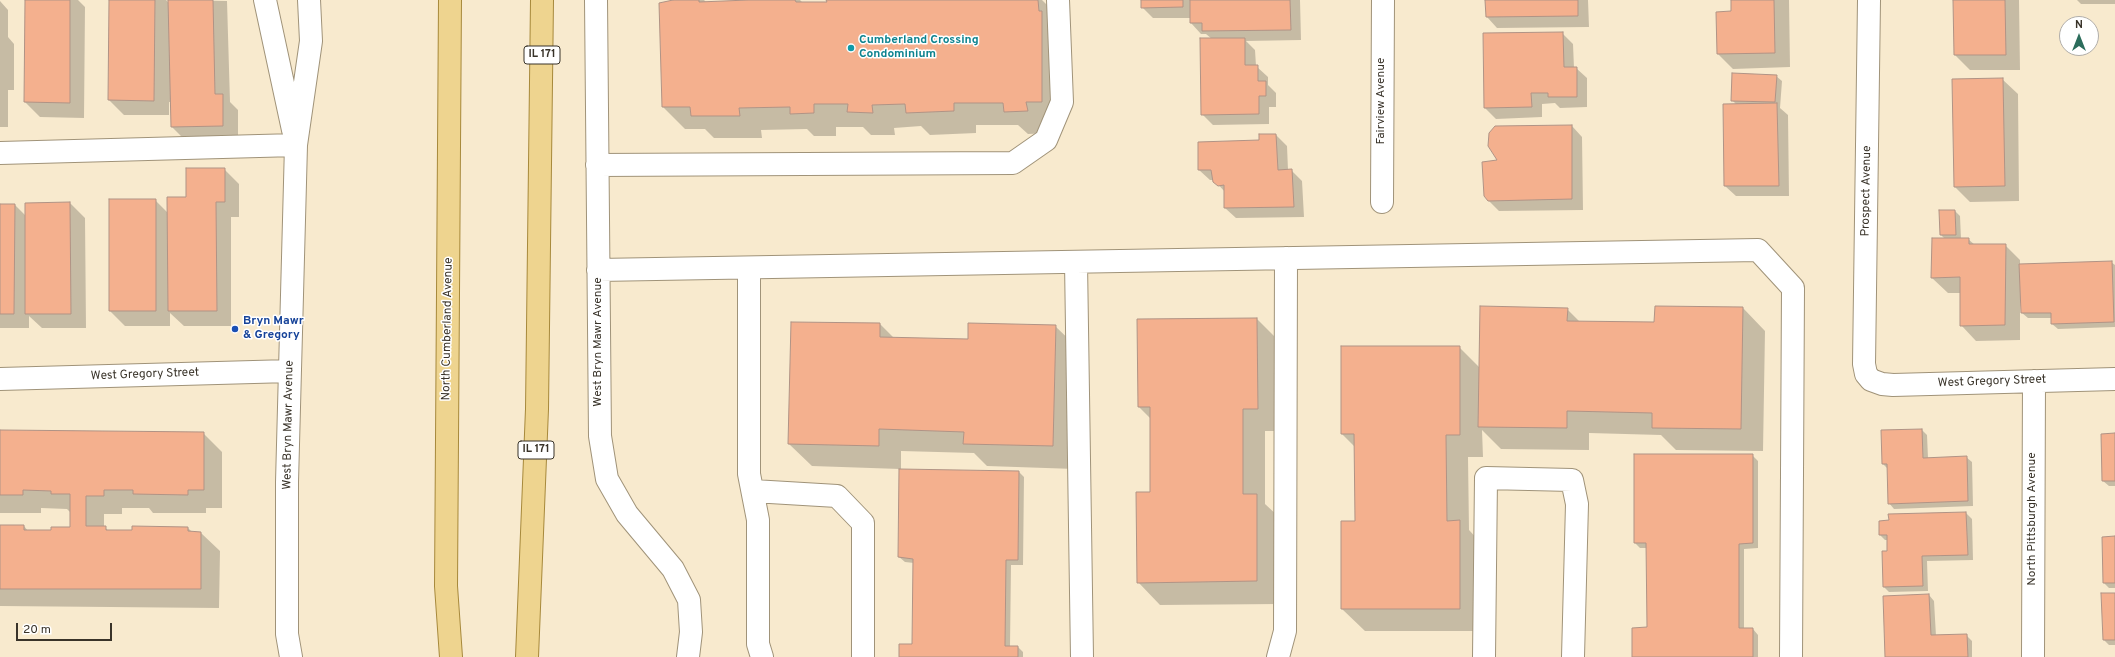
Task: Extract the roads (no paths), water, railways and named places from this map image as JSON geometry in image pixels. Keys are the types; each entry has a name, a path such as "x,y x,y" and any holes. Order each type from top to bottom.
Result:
{"main road":[{"name":"North Cumberland Avenue","path":"450,0 446,586 451,657"},
{"name":"IL 171","path":"527,657 537,401 542,0"}],"street":[{"name":"West Bryn Mawr Avenue","path":"265,0 296,145"},
{"name":"West Bryn Mawr Avenue","path":"291,657 287,634 290,371 296,145 311,42 309,0"},
{"name":"West Bryn Mawr Avenue","path":"596,0 600,436 607,479 627,514 673,569 689,600 691,632 688,657"},
{"path":"597,165 1013,163 1046,140 1062,102 1058,0"},
{"name":"Fairview Avenue","path":"1382,202 1383,0"},
{"name":"Prospect Avenue","path":"1869,0 1864,364 1866,374 1870,380"},
{"path":"0,153 296,145"},
{"path":"598,270 1758,250 1793,288 1791,657"},
{"path":"1278,657 1285,631 1286,258"},
{"path":"1076,262 1082,657"},
{"path":"748,268 749,474 758,520 758,644 762,657"},
{"name":"West Gregory Street","path":"0,379 290,371"},
{"name":"West Gregory Street","path":"1870,380 1882,384 1893,385 2115,379"},
{"name":"North Pittsburgh Avenue","path":"2033,657 2034,381"},
{"path":"1484,657 1486,478 1572,480 1577,504 1573,657"},
{"path":"752,491 836,496 863,523 863,657"}],"place":[{"name":"Cumberland Crossing Condominium","path":"851,48"},
{"name":"Bryn Mawr & Gregory","path":"235,329"}]}
